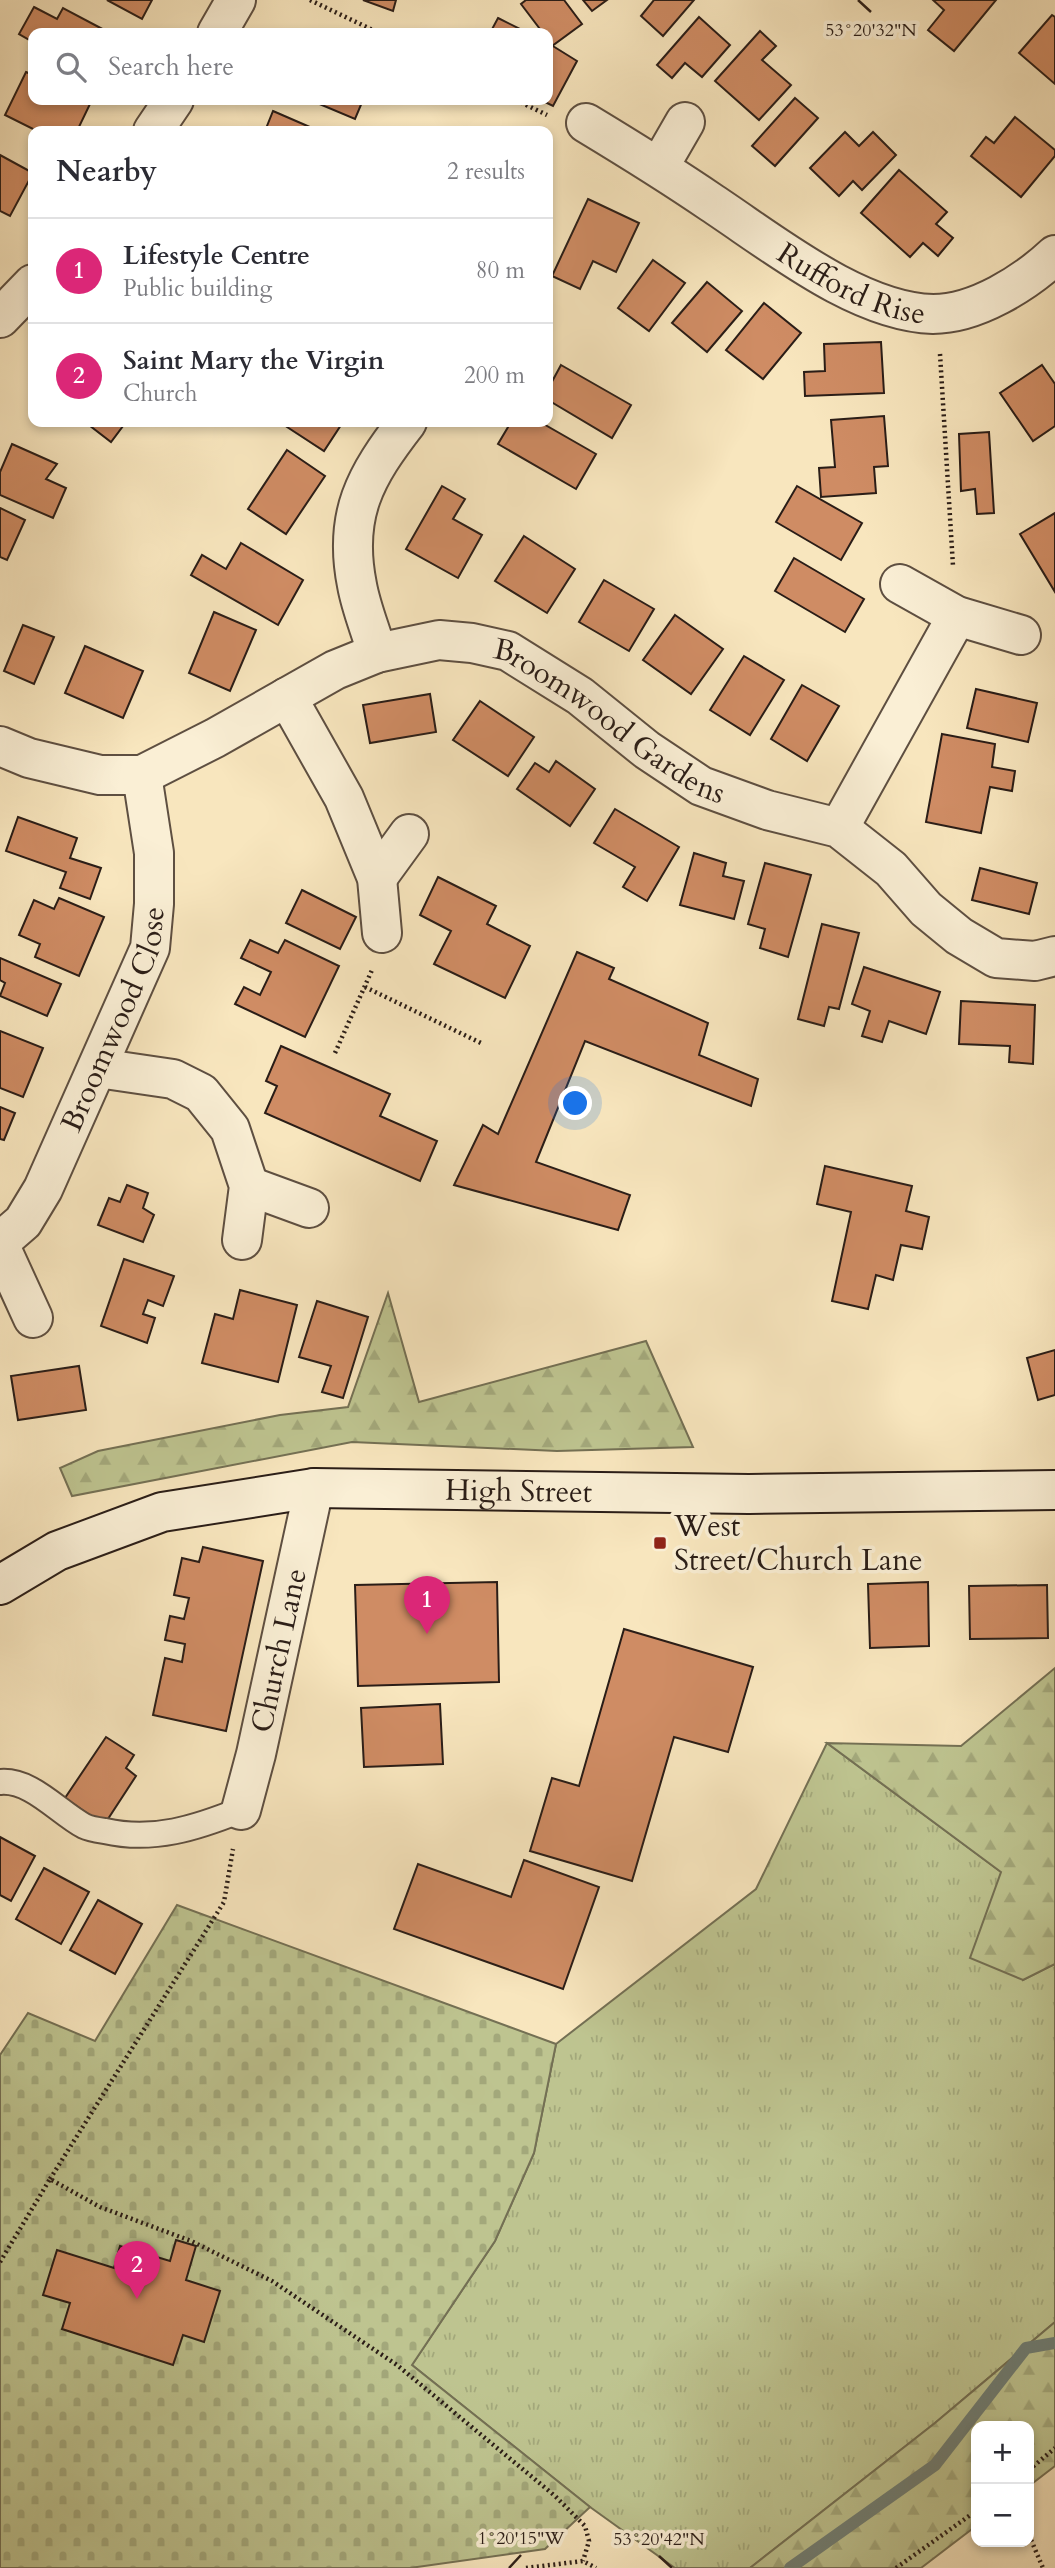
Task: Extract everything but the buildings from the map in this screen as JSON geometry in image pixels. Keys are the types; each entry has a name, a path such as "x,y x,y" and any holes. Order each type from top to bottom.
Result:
{"street":[{"path":"220,28 236,0"},
{"path":"156,126 171,105"},
{"path":"659,167 685,122"},
{"name":"Rufford Rise","path":"586,123 659,167 800,261 865,298 904,311 937,314 1004,294 1055,255"},
{"path":"0,318 28,289"},
{"path":"377,653 357,586 352,534 360,497 382,454 403,427"},
{"path":"900,584 957,615 1021,635"},
{"path":"839,828 957,615"},
{"name":"Broomwood Gardens","path":"0,746 29,758 100,775 142,775 215,738 335,670 377,653 439,640 472,643 508,651 580,696 647,750 701,786 767,810 839,828 891,869 926,909 959,936 996,958 1035,961 1055,956"},
{"path":"287,697 344,798 377,878 382,933"},
{"name":"Broomwood Close","path":"33,1318 0,1244 23,1222 43,1189 150,948 154,904 154,853 142,775"},
{"path":"377,878 409,834"},
{"path":"98,1068 173,1079 201,1093 230,1129 249,1186 242,1240"},
{"path":"249,1186 309,1208"},
{"name":"High Street","path":"0,1584 57,1551 162,1512 314,1488 749,1494 1055,1490"},
{"name":"Church Lane","path":"241,1810 256,1754 314,1488"}],"lane":[{"path":"0,1782 20,1784 86,1827 119,1834 154,1836 197,1828 241,1810"}],"path":[{"path":"310,0 369,28"},
{"path":"937,314 957,615"},
{"path":"335,1053 365,987 382,933"},
{"path":"365,987 483,1044"},
{"path":"0,2262 224,1902 241,1810"},
{"path":"50,2179 100,2207 191,2241 272,2281 397,2365 555,2496 585,2526 589,2541 583,2561"},
{"path":"1034,2466 1055,2448"},
{"path":"896,2568 971,2515"},
{"path":"1034,2547 1043,2568"},
{"path":"526,2568 583,2561 596,2568"}],"green space":[{"path":"388,1293 419,1402 646,1341 693,1447 557,1451 352,1442 72,1496 60,1468 98,1451 280,1415 348,1407"},
{"path":"1055,1668 1055,1964 1023,1980 970,1958 1001,1872 827,1743 961,1746"},
{"path":"827,1743 1001,1872 1023,1980 1055,1964 1055,2322 935,2423 750,2568 675,2568 590,2507 412,2365 495,2241 534,2153 556,2044 756,1889"},
{"path":"177,1905 556,2044 534,2153 495,2241 412,2365 590,2507 545,2549 410,2568 0,2568 0,2055 28,2013 95,2041"},
{"path":"1055,2322 1055,2466 1034,2482 1034,2421 971,2421 971,2530 921,2568 750,2568 935,2423"}],"waterway":[{"path":"790,2568 935,2465 1026,2348 1055,2343"}],"place":[{"name":"West Street/Church Lane","path":"660,1543"},
{"name":"Lifestyle Centre","path":"427,1634"},
{"name":"Saint Mary the Virgin","path":"137,2299"}]}
